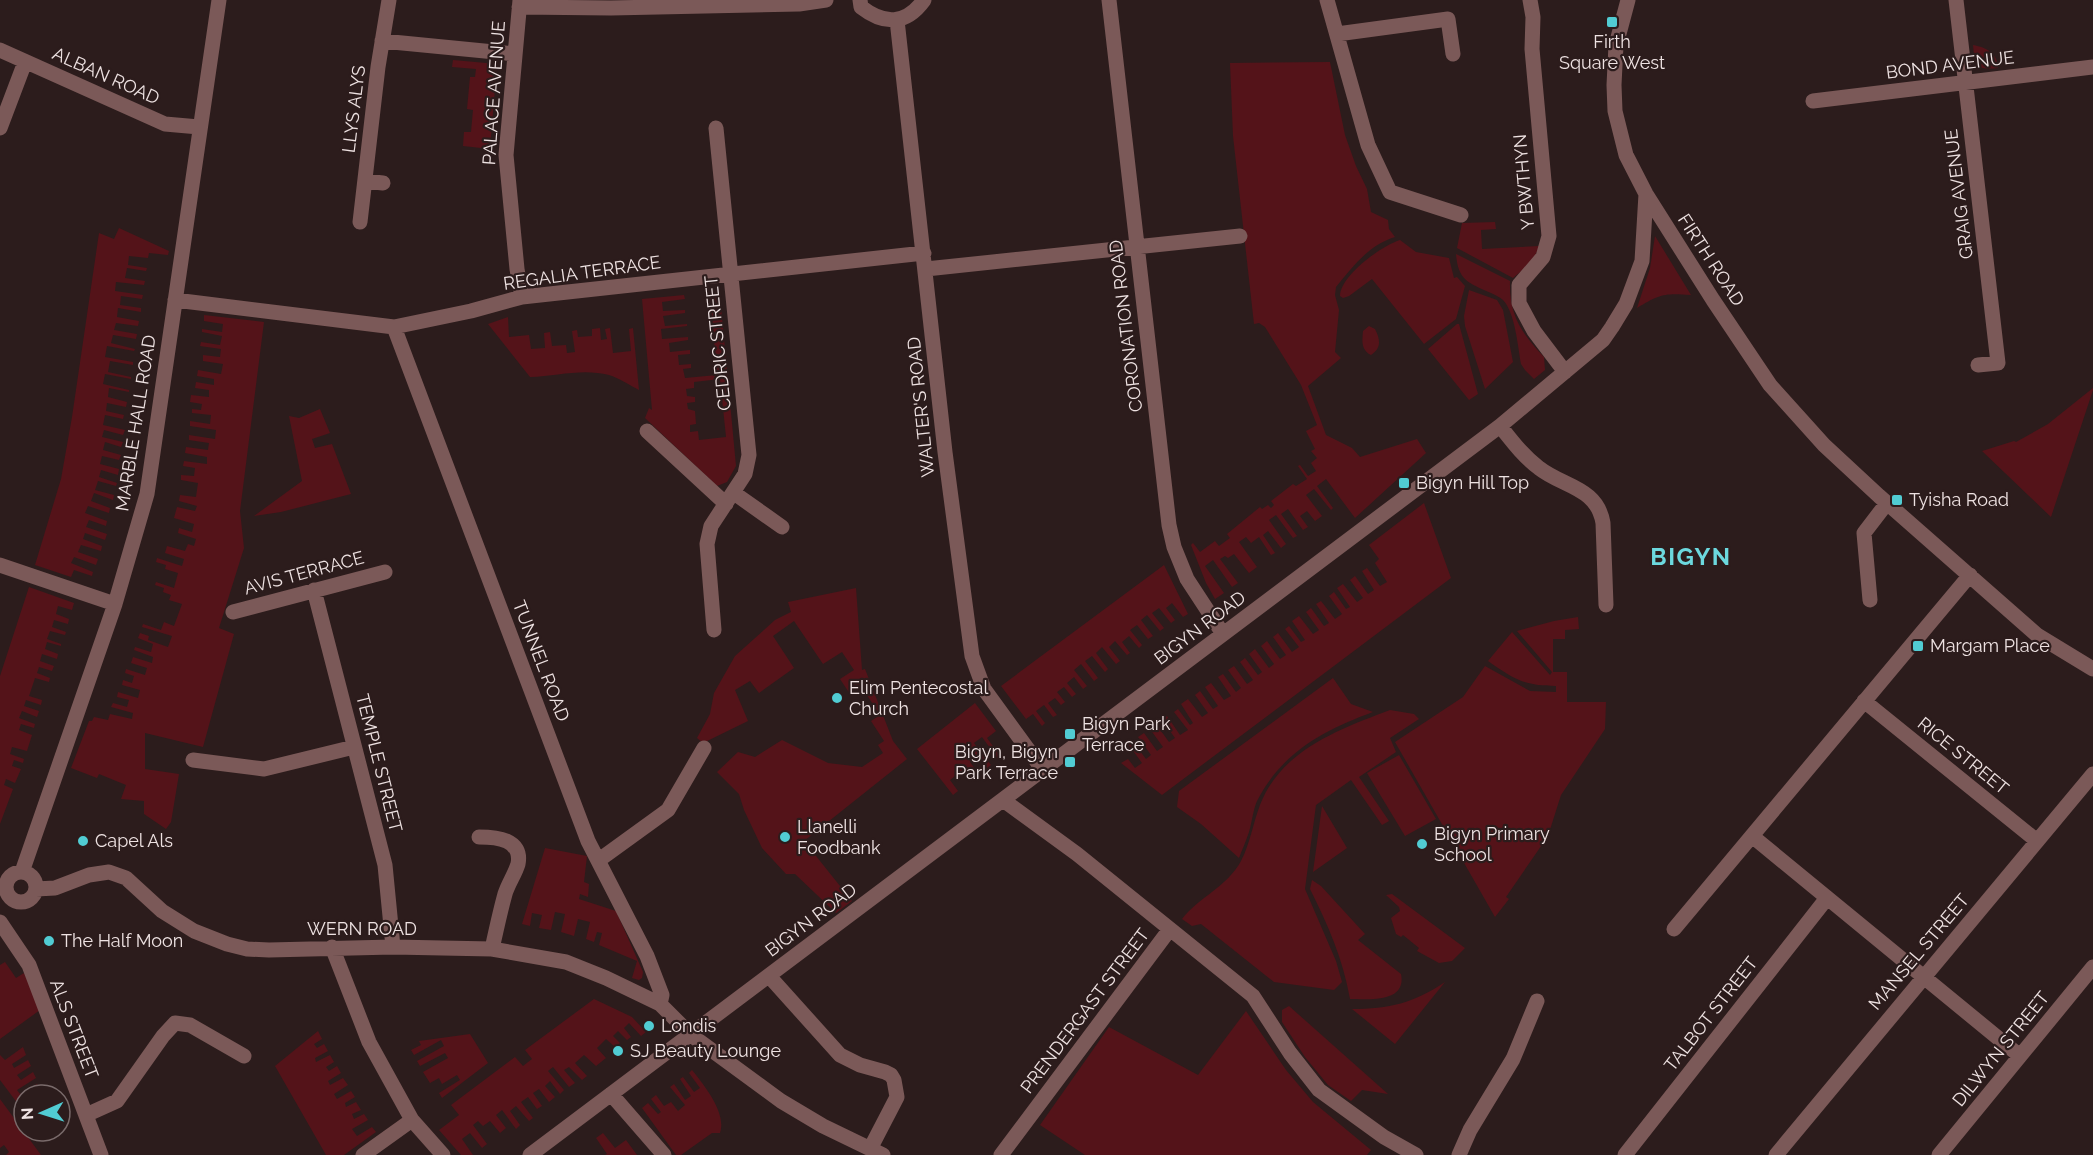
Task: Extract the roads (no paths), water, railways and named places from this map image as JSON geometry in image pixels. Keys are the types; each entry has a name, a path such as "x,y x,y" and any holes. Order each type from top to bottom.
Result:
{"street":[{"name":"MARBLE HALL ROAD","path":"10,873 115,604 147,494 219,0"},
{"name":"LLYS ALYS","path":"360,222 389,0"},
{"path":"519,3 611,8 775,4 826,0"},
{"path":"860,0 861,7 873,16 886,21 897,20 910,14 924,0"},
{"name":"CORONATION ROAD","path":"1109,0 1169,525 1174,547 1187,579 1223,634"},
{"path":"1327,0 1368,145 1389,192 1461,215"},
{"name":"Y BWTHYN","path":"1530,0 1533,17 1532,49 1549,236 1544,257 1519,285 1519,303 1534,331 1566,372"},
{"name":"FIRTH ROAD","path":"1628,0 1616,45 1614,85 1615,111 1626,155 1646,194 1770,385 1824,445 1883,500"},
{"name":"GRAIG AVENUE","path":"1956,0 1998,363 1978,365"},
{"name":"PALACE AVENUE","path":"519,3 506,155 522,297"},
{"path":"1337,34 1448,19 1453,54"},
{"name":"WALTER'S ROAD","path":"897,20 945,452 972,656 984,689 1043,770"},
{"path":"382,41 515,54"},
{"name":"ALBAN ROAD","path":"0,50 165,124 199,127"},
{"path":"0,128 26,62"},
{"name":"BOND AVENUE","path":"1813,101 2093,67"},
{"name":"CEDRIC STREET","path":"714,630 707,544 711,526 745,474 749,455 716,128"},
{"path":"364,181 383,183"},
{"name":"BIGYN ROAD","path":"530,1155 1500,426 1566,372 1603,340 1626,304 1642,261 1646,194"},
{"path":"926,269 1240,236"},
{"name":"REGALIA TERRACE","path":"175,300 394,327 471,311 522,297 924,253"},
{"name":"TUNNEL ROAD","path":"394,327 581,821 647,956 662,995 660,1004"},
{"path":"1500,426 1522,454 1540,469 1593,498 1601,510 1606,605"},
{"path":"647,431 730,499 782,527"},
{"path":"1870,600 1864,533 1883,500 2037,635 2093,669"},
{"path":"0,565 115,604"},
{"name":"AVIS TERRACE","path":"233,612 385,572"},
{"path":"1674,929 1970,575"},
{"name":"TEMPLE STREET","path":"314,590 385,865 393,947"},
{"name":"RICE STREET","path":"1864,701 2037,841"},
{"path":"193,760 264,769 354,747"},
{"path":"599,860 668,810 704,748"},
{"name":"MANSEL STREET","path":"1776,1155 2093,774"},
{"path":"1003,800 1077,854 1253,996 1290,1053 1319,1090 1384,1137 1416,1155"},
{"path":"1752,836 2020,1056"},
{"path":"479,837 496,837 510,842 517,851 518,862 506,893 492,949"},
{"name":"WERN ROAD","path":"36,889 55,888 89,875 109,872 126,878 162,911 194,931 247,949 332,947 492,949 566,962 660,1004 691,1035 781,1101 876,1152"},
{"path":"10,873 31,875 34,879 35,894 24,902 10,897 6,887 10,873"},
{"name":"TALBOT STREET","path":"1625,1155 1827,898"},
{"path":"0,922 14,900"},
{"name":"ALS STREET","path":"0,922 29,965 101,1155"},
{"name":"PRENDERGAST STREET","path":"1001,1155 1170,929"},
{"path":"332,947 369,1042 412,1120 443,1155"},
{"name":"DILWYN STREET","path":"1939,1155 2093,967"},
{"path":"769,976 840,1055 860,1065 891,1075 897,1097 876,1152"},
{"path":"1459,1155 1470,1130 1513,1059 1537,1001"},
{"path":"86,1115 117,1101 163,1036 175,1023 190,1025 244,1056"},
{"path":"611,1094 664,1155"},
{"path":"363,1155 412,1120"}],"place":[{"name":"Firth Square West","path":"1612,22"},
{"name":"Bigyn Hill Top","path":"1404,483"},
{"name":"Tyisha Road","path":"1897,500"},
{"name":"Margam Place","path":"1918,646"},
{"name":"Elim Pentecostal Church","path":"837,698"},
{"name":"Bigyn Park Terrace","path":"1070,734"},
{"name":"Bigyn, Bigyn Park Terrace","path":"1070,762"},
{"name":"Llanelli Foodbank","path":"785,837"},
{"name":"Capel Als","path":"83,841"},
{"name":"Bigyn Primary School","path":"1422,844"},
{"name":"The Half Moon","path":"49,941"},
{"name":"Londis","path":"649,1026"},
{"name":"SJ Beauty Lounge","path":"618,1051"}],"district":[{"name":"BIGYN","path":"1691,557"}]}
